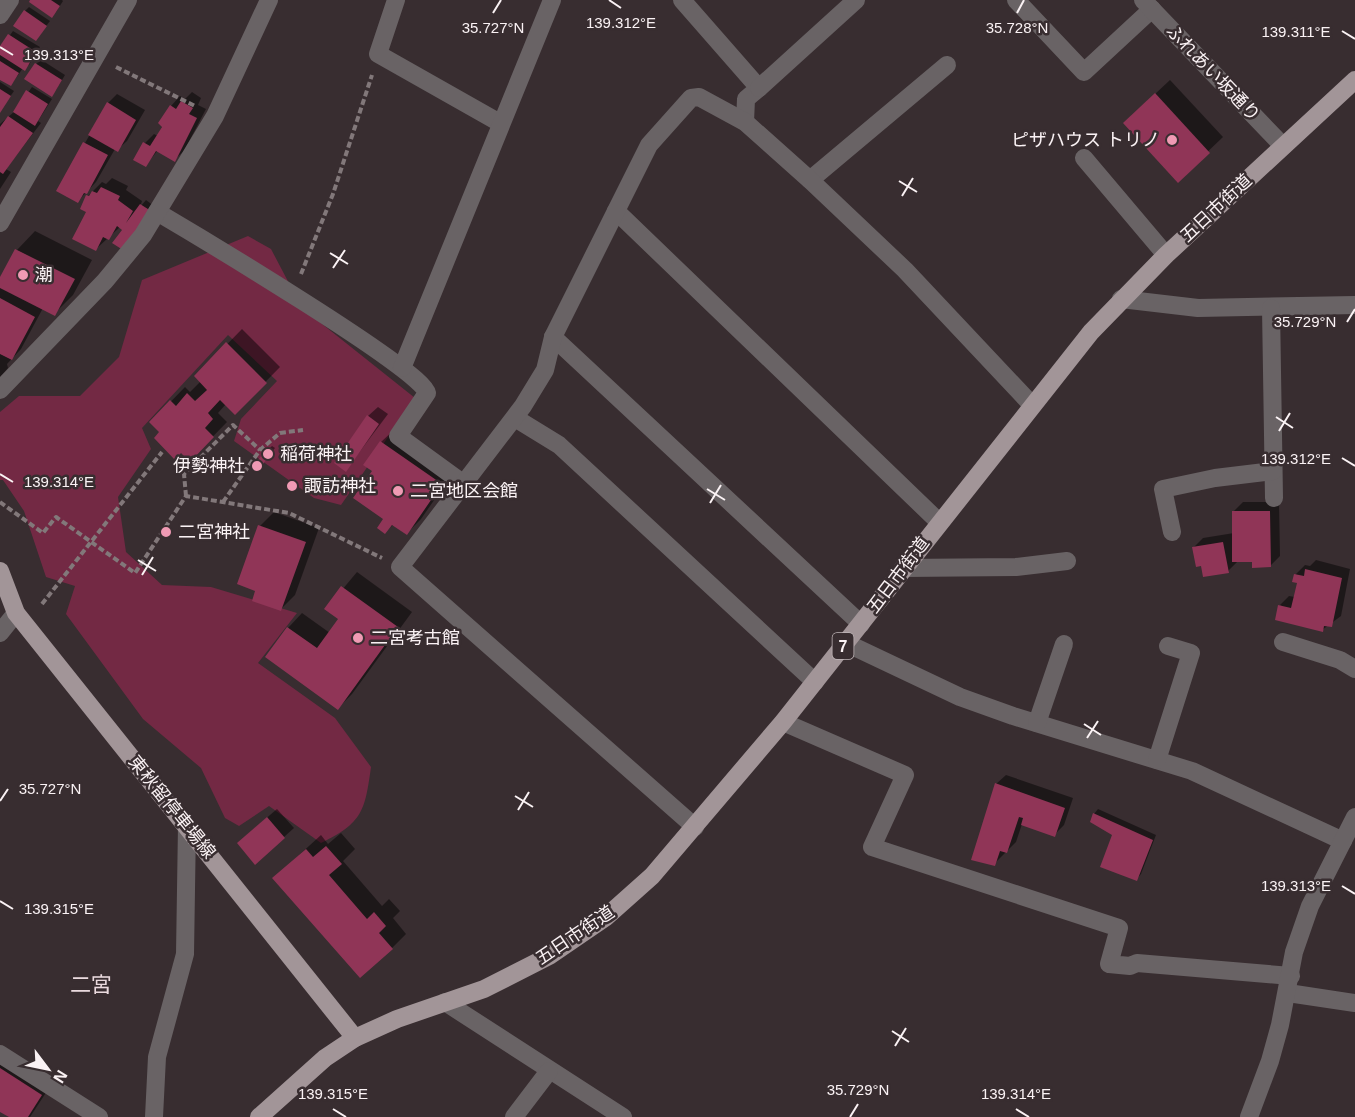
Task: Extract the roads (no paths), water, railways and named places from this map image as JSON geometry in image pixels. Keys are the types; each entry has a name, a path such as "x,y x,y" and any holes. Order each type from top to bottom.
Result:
{"main road":[{"name":"五日市街道","path":"259,1117 326,1058 355,1038 484,989 549,956 606,917 652,876 783,722 1032,405 1121,299 1355,80"},
{"name":"東秋留停車場線","path":"0,571 16,613 355,1038"}],"street":[{"path":"0,15 10,0"},
{"path":"0,223 128,0"},
{"path":"0,390 105,281 143,235 215,116 269,0"},
{"path":"396,0 378,54 500,123"},
{"path":"402,368 552,0"},
{"path":"682,0 759,88"},
{"path":"745,122 746,99 856,0"},
{"path":"1016,0 1084,72 1148,5"},
{"name":"ふれあい坂通り","path":"1148,5 1283,146"},
{"path":"810,180 947,65"},
{"path":"694,827 400,567 515,418 545,370 553,337 649,145 691,98 699,97 745,122 905,270 1032,405"},
{"path":"1084,158 1166,255"},
{"path":"616,211 939,522"},
{"path":"157,212 294,294 426,387 427,393 398,436 464,484"},
{"path":"1121,299 1198,308 1355,305"},
{"path":"1271,308 1274,498"},
{"path":"553,337 861,624"},
{"path":"515,418 559,446 815,682"},
{"path":"1172,532 1163,489 1215,478 1273,471"},
{"path":"903,568 1016,567 1067,561"},
{"path":"0,633 16,613"},
{"path":"1283,642 1340,660 1355,669"},
{"path":"846,643 960,697 1192,771 1343,841"},
{"path":"1037,723 1064,644"},
{"path":"1157,760 1191,653 1168,646"},
{"path":"783,722 905,775 872,847 1119,928 1109,964 1137,963 1289,985 1355,1003"},
{"path":"1249,1117 1270,1061 1289,985 1294,952 1310,906 1355,817"},
{"path":"154,1117 157,1057 185,954 187,825"},
{"path":"445,1002 623,1117"},
{"path":"0,1054 99,1117"},
{"path":"514,1117 549,1071"}],"place":[{"name":"ピザハウス トリノ","path":"1172,140"},
{"name":"潮","path":"23,275"},
{"name":"稲荷神社","path":"268,454"},
{"name":"伊勢神社","path":"257,466"},
{"name":"諏訪神社","path":"292,486"},
{"name":"二宮地区会館","path":"398,491"},
{"name":"二宮神社","path":"166,532"},
{"name":"二宮考古館","path":"358,638"}],"district":[{"name":"二宮","path":"91,984"}]}
